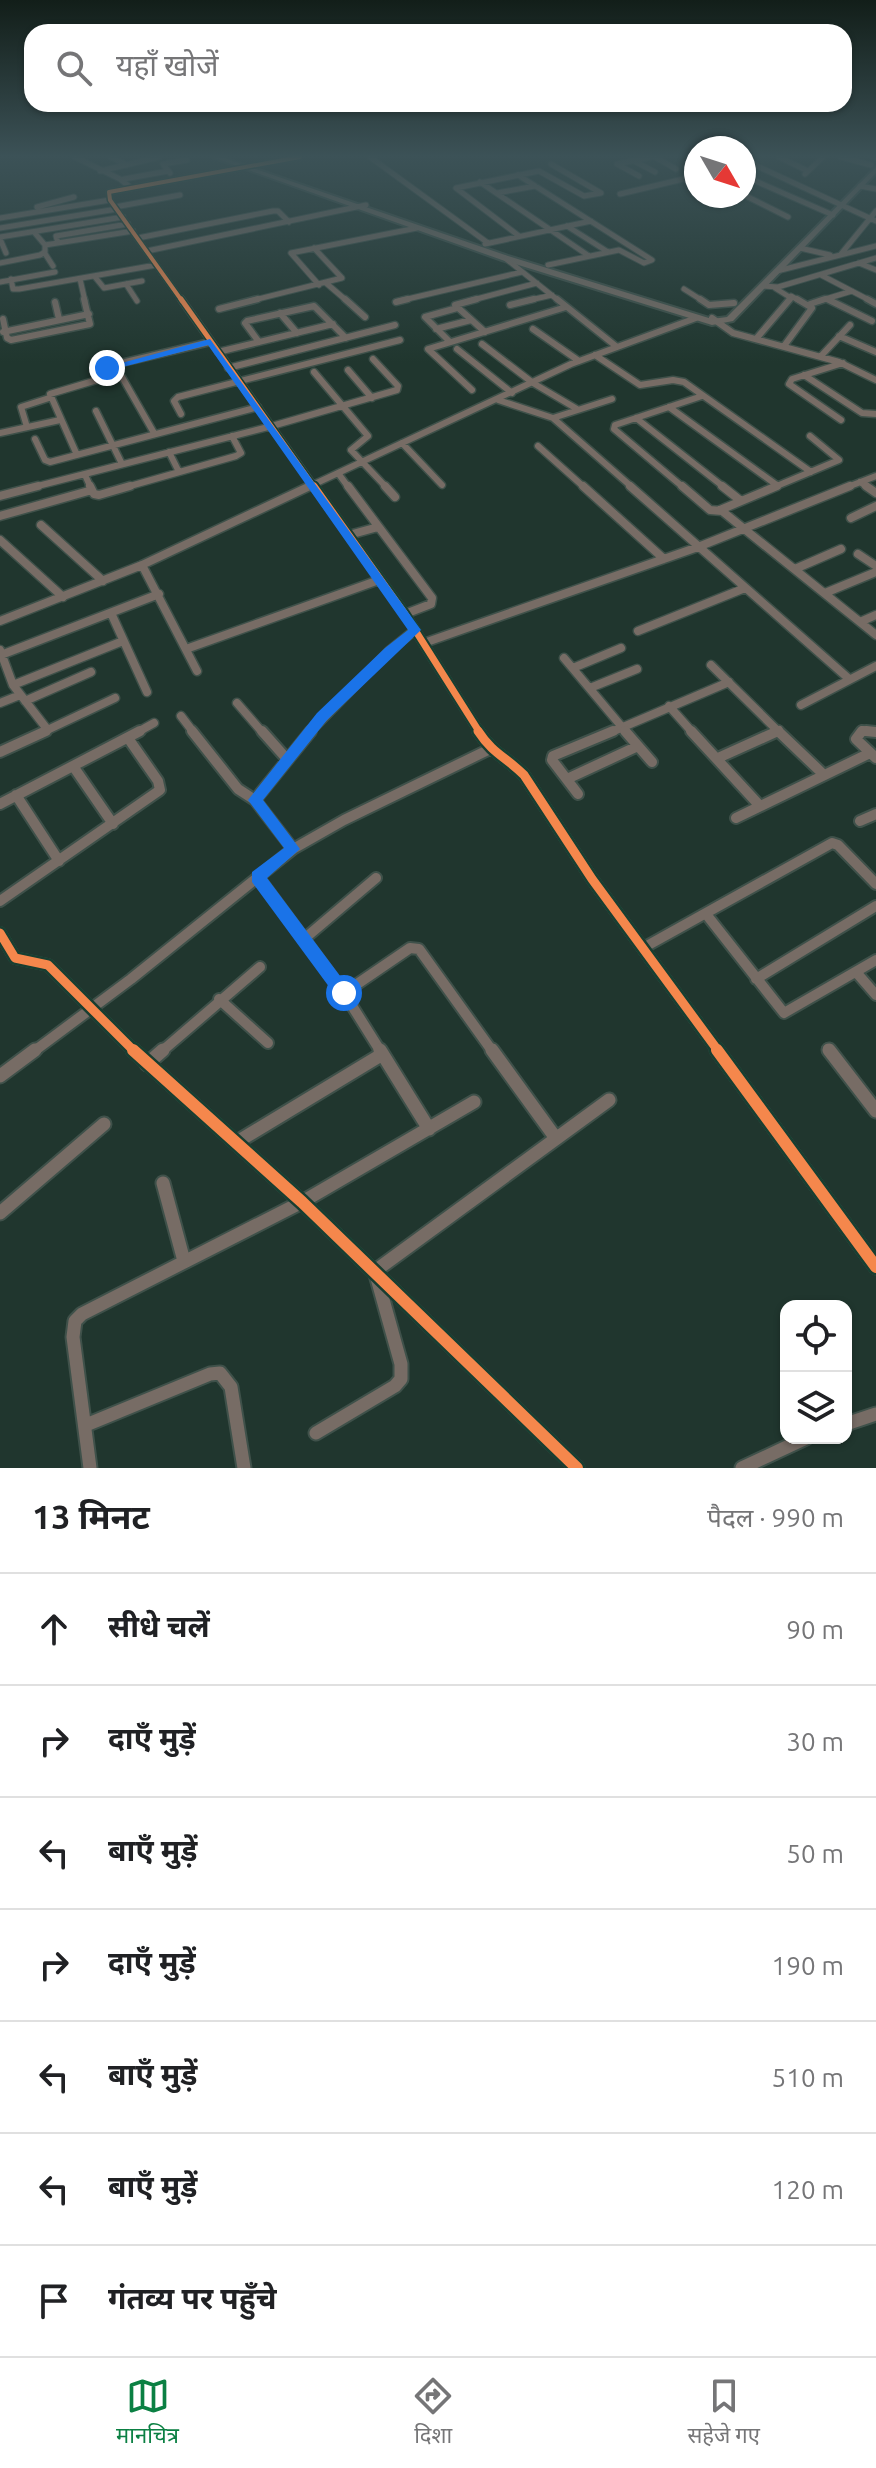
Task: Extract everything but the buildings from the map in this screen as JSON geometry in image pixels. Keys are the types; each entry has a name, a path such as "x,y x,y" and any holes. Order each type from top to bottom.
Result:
{"main road":[{"path":"411,226 490,247 505,258 696,318 714,320 730,319 763,286 813,226"},
{"path":"423,226 714,320"},
{"path":"714,320 822,226"}],"street":[{"path":"6,253 0,240 73,226"},
{"path":"58,243 56,236 119,226"},
{"path":"129,226 405,614 490,749 511,762 524,775 592,879 876,1267"},
{"path":"138,238 200,226"},
{"path":"147,251 272,226"},
{"path":"460,226 490,247 519,236 567,226 608,252"},
{"path":"505,226 519,236"},
{"path":"546,226 589,256"},
{"path":"548,265 622,250 644,263 652,260 598,226"},
{"path":"837,255 866,226"},
{"path":"365,317 291,254 417,228"},
{"path":"0,263 58,243 133,231"},
{"path":"0,282 54,269 34,232"},
{"path":"777,267 876,246"},
{"path":"219,309 323,284 342,276 314,248"},
{"path":"800,248 837,255"},
{"path":"505,258 617,347"},
{"path":"775,288 876,258"},
{"path":"859,263 876,270"},
{"path":"11,279 15,290 156,265"},
{"path":"396,302 522,272"},
{"path":"821,275 876,304"},
{"path":"95,277 102,287 142,281"},
{"path":"3,319 3,332 11,340 92,322 80,279"},
{"path":"457,308 456,304 537,283"},
{"path":"126,284 137,301"},
{"path":"763,286 775,288 810,304 852,291"},
{"path":"684,289 707,305 734,303"},
{"path":"510,305 552,295"},
{"path":"756,339 791,296"},
{"path":"827,299 872,321"},
{"path":"55,302 59,319"},
{"path":"784,346 812,308 810,304"},
{"path":"259,342 246,322 314,306 346,338"},
{"path":"472,390 427,350 566,307"},
{"path":"457,308 485,332"},
{"path":"450,342 425,317 457,308"},
{"path":"280,313 297,333"},
{"path":"3,332 89,314"},
{"path":"0,621 142,565 579,361 696,318"},
{"path":"436,329 471,320"},
{"path":"714,320 733,333 843,363 876,380"},
{"path":"218,352 333,324"},
{"path":"228,368 395,325"},
{"path":"821,356 850,325"},
{"path":"533,329 579,361"},
{"path":"839,336 876,352"},
{"path":"181,414 175,399 400,340"},
{"path":"97,380 107,368 117,364 210,342"},
{"path":"482,344 533,383 577,409"},
{"path":"457,349 512,393"},
{"path":"595,355 640,385 677,379 811,472"},
{"path":"0,496 272,426 398,388 373,359"},
{"path":"841,420 789,384 790,380 843,363"},
{"path":"348,370 372,398"},
{"path":"314,372 368,436 351,448 395,497"},
{"path":"804,375 862,413 876,414"},
{"path":"27,427 21,407 49,398 52,393 97,380 122,377 154,433"},
{"path":"702,396 615,425 614,429 710,510 720,510 839,460 810,436"},
{"path":"49,398 77,455"},
{"path":"553,418 612,399"},
{"path":"498,400 553,418 848,678"},
{"path":"35,439 47,462 258,407"},
{"path":"669,407 778,486"},
{"path":"96,411 122,464"},
{"path":"636,418 741,501"},
{"path":"0,433 60,420"},
{"path":"85,475 92,490 99,495 240,455 232,436"},
{"path":"126,441 137,460"},
{"path":"402,443 442,485"},
{"path":"538,446 664,559"},
{"path":"169,452 179,472"},
{"path":"338,473 432,598 431,604 405,614"},
{"path":"424,643 698,547 876,476"},
{"path":"860,482 876,493"},
{"path":"0,516 92,490"},
{"path":"851,518 876,506"},
{"path":"720,510 876,635"},
{"path":"41,525 103,581"},
{"path":"349,535 378,527"},
{"path":"0,540 63,597"},
{"path":"795,569 841,549"},
{"path":"825,593 876,569 858,554"},
{"path":"142,565 197,671"},
{"path":"186,649 379,580"},
{"path":"638,631 745,588"},
{"path":"47,729 13,685 1,652 159,594"},
{"path":"111,613 147,692"},
{"path":"860,622 876,615"},
{"path":"255,800 286,758 355,683 415,630"},
{"path":"13,685 123,641"},
{"path":"573,668 621,648"},
{"path":"564,658 652,762"},
{"path":"711,665 823,774"},
{"path":"801,705 876,666"},
{"path":"590,688 637,669"},
{"path":"0,703 23,698 91,672"},
{"path":"578,794 553,756 729,682"},
{"path":"0,752 115,698"},
{"path":"237,703 286,758"},
{"path":"669,706 760,806"},
{"path":"181,716 238,789 255,800 293,849"},
{"path":"0,804 154,723"},
{"path":"718,758 779,730"},
{"path":"736,818 823,774 873,755 856,739 858,733 868,730 876,732"},
{"path":"0,901 160,790 158,781 128,738"},
{"path":"567,779 638,746"},
{"path":"0,1076 92,1009 293,849 344,820 490,749"},
{"path":"73,766 113,824"},
{"path":"16,795 59,861"},
{"path":"860,821 876,814"},
{"path":"643,948 832,843 838,845 876,884"},
{"path":"258,877 344,993 429,1129"},
{"path":"304,939 376,878"},
{"path":"756,979 876,906"},
{"path":"706,914 778,1009 787,1013 876,960"},
{"path":"0,933 15,958 48,965 147,1064 237,1142 375,1271 577,1468"},
{"path":"344,993 410,948 419,949 555,1137"},
{"path":"147,1064 219,999 260,967"},
{"path":"856,972 876,995"},
{"path":"219,999 268,1043"},
{"path":"828,1049 876,1111"},
{"path":"237,1142 381,1055"},
{"path":"375,1271 609,1100"},
{"path":"90,1468 73,1337 75,1321 82,1314 302,1202 474,1102"},
{"path":"0,1213 104,1124"},
{"path":"163,1183 184,1261"},
{"path":"316,1433 395,1386 401,1379 401,1364 375,1271"},
{"path":"86,1425 210,1374 220,1373 231,1387 244,1468"},
{"path":"852,1422 876,1414"},
{"path":"742,1468 793,1444"}],"cycle path":[{"path":"128,226 405,614 490,749 511,762 524,775 592,879 876,1267"},
{"path":"0,933 15,958 48,965 147,1064 302,1202 577,1468"}],"route":[{"path":"107,368 210,342 415,630 389,651 322,717 255,800 293,849 258,877 344,993"}]}
